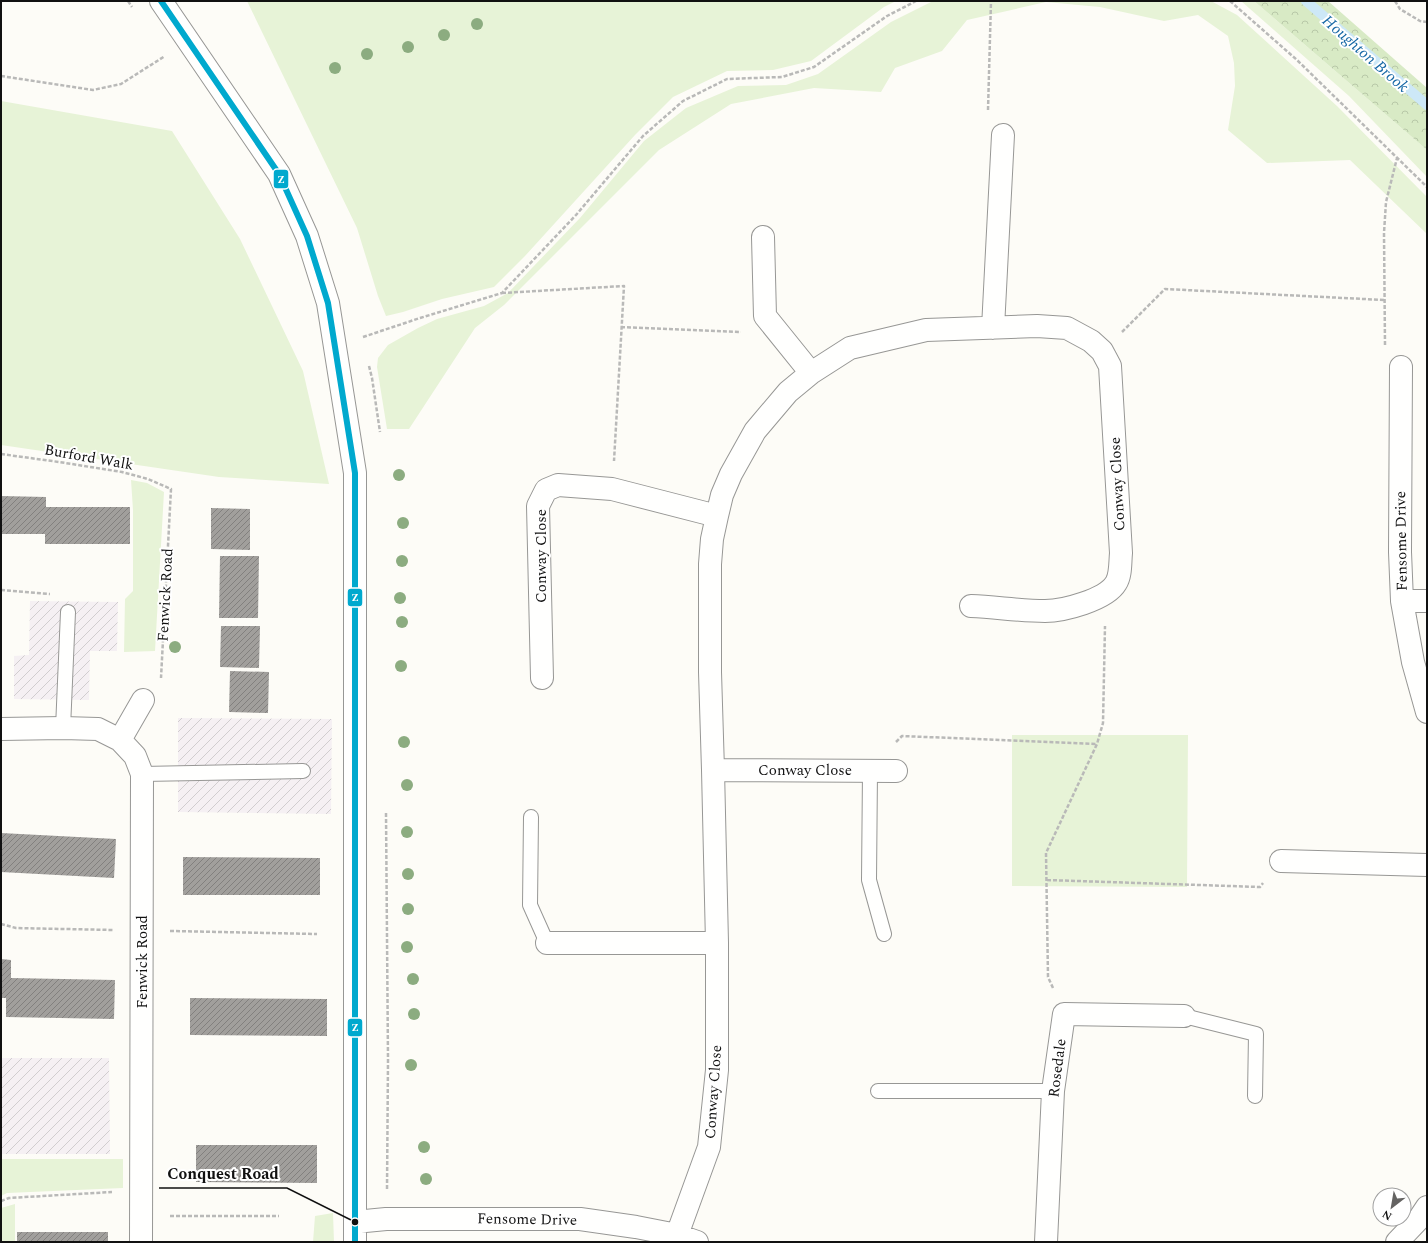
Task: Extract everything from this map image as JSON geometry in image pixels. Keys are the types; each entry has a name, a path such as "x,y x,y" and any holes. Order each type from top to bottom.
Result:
{"street":[{"path":"161,1 279,174 307,236 328,303 354,473 355,1232"},
{"path":"993,328 1003,135"},
{"path":"763,237 765,316 811,372"},
{"name":"Conway Close","path":"677,1236 708,1147 717,1070 717,943 710,672 710,564 712,540 717,516 722,496 731,474 755,431 788,392 811,372 850,348 926,330 1037,326 1067,328 1091,341 1102,351 1110,366 1121,553 1120,570 1115,584 1106,593 1094,600 1047,611 971,606"},
{"name":"Fensome Drive","path":"1402,367 1400,552 1402,601 1413,662 1427,712"},
{"name":"Conway Close","path":"542,678 538,506 546,490 558,485 612,489 717,516"},
{"path":"1402,601 1427,601"},
{"path":"120,740 143,700"},
{"name":"Fenwick Road","path":"1,729 98,729 120,740 135,756 142,774 141,1242"},
{"name":"Conway Close","path":"713,770 896,771"},
{"path":"1281,861 1427,866"},
{"path":"547,943 717,943"},
{"path":"1064,1014 1184,1016"},
{"name":"Rosedale","path":"1046,1242 1053,1092 1064,1014"},
{"path":"1397,1242 1420,1219 1427,1207"},
{"name":"Fensome Drive","path":"355,1232 386,1219 580,1219 636,1227 697,1242"}],"lane":[{"path":"63,728 68,612"},
{"path":"142,774 303,771"},
{"path":"870,771 869,880 884,934"},
{"path":"531,817 530,905 547,943"},
{"path":"1184,1016 1256,1034 1256,1096"},
{"path":"878,1091 1053,1092"}],"path":[{"path":"502,293 576,215 643,136 683,101 727,79 782,77 814,67 887,16 916,1"},
{"path":"991,1 988,134 1003,135"},
{"path":"1230,1 1343,103 1427,187"},
{"path":"1395,1 1400,9 1420,21 1427,22"},
{"path":"1,76 93,90 121,84 166,56"},
{"path":"1397,158 1386,202 1384,233 1384,300 1386,349 1402,367"},
{"path":"362,338 420,318 502,293 624,286 612,489"},
{"path":"1102,351 1165,289 1384,300"},
{"path":"621,327 780,334"},
{"name":"Burford Walk","path":"1,454 122,472 148,479 171,489"},
{"name":"Fenwick Road","path":"160,686 171,489"},
{"path":"1,590 69,595 68,612"},
{"path":"1064,1014 1048,977 1046,853 1097,744 1103,724 1106,593"},
{"path":"870,771 902,736 1097,744"},
{"path":"1047,880 1260,887 1281,861"},
{"path":"1,1201 8,1198 141,1192"},
{"path":"141,1216 279,1216"}],"shaded area":[{"path":"30,601 118,602 117,651 90,651 89,700 14,699 14,656 29,655"},
{"path":"178,718 332,719 331,814 178,812"},
{"path":"1,1058 109,1058 110,1154 1,1154"}],"green space":[{"path":"247,1 896,1 884,7 811,61 773,70 727,71 673,97 635,135 525,256 494,287 442,299 386,316 378,296 357,228"},
{"path":"933,1 1211,1 1237,15 1337,106 1427,197 1427,234 1350,160 1267,163 1228,130 1235,86 1234,63 1228,36 1198,15 1164,21 1100,7 1046,2 967,20 942,51 895,68 881,92 814,88 731,104 659,150 504,305 475,328 409,429 387,429 377,367 378,358 388,345 437,319 484,306 508,293 580,218 644,141 686,108 738,86 786,85 818,74 891,22"},
{"path":"1241,1 1254,1 1427,150 1427,177 1349,96"},
{"path":"1254,1 1328,1 1427,88 1427,150"},
{"path":"1,101 172,131 240,239 303,371 329,484 219,477 1,445"},
{"path":"131,480 147,483 164,492 155,651 124,652 125,599 133,591 133,510"},
{"path":"1012,735 1188,735 1187,887 1012,886"},
{"path":"1,1159 123,1159 123,1188 7,1193 1,1196"},
{"path":"15,1204 15,1242 1,1242 1,1208"},
{"path":"333,1213 334,1242 313,1242 315,1216"}],"building":[{"path":"1,496 46,497 46,507 130,507 130,544 45,544 45,534 1,534"},
{"path":"211,508 250,509 250,550 211,549"},
{"path":"220,556 259,556 258,618 219,618"},
{"path":"221,626 260,626 259,668 220,667"},
{"path":"230,671 269,672 268,713 229,712"},
{"path":"1,833 116,839 114,878 1,872"},
{"path":"183,857 320,858 320,895 183,895"},
{"path":"1,959 11,960 11,978 115,980 114,1019 6,1017 6,998 1,998"},
{"path":"190,998 327,999 327,1036 190,1035"},
{"path":"196,1145 317,1145 317,1183 196,1182"},
{"path":"17,1232 108,1232 108,1242 17,1242"}],"waterway":[{"name":"Houghton Brook","path":"1306,1 1427,105"}],"transit line":[{"name":"Z","path":"161,1 279,174 307,236 328,303 355,473 355,1242"}],"place":[{"name":"Conquest Road","path":"355,1222"}]}
